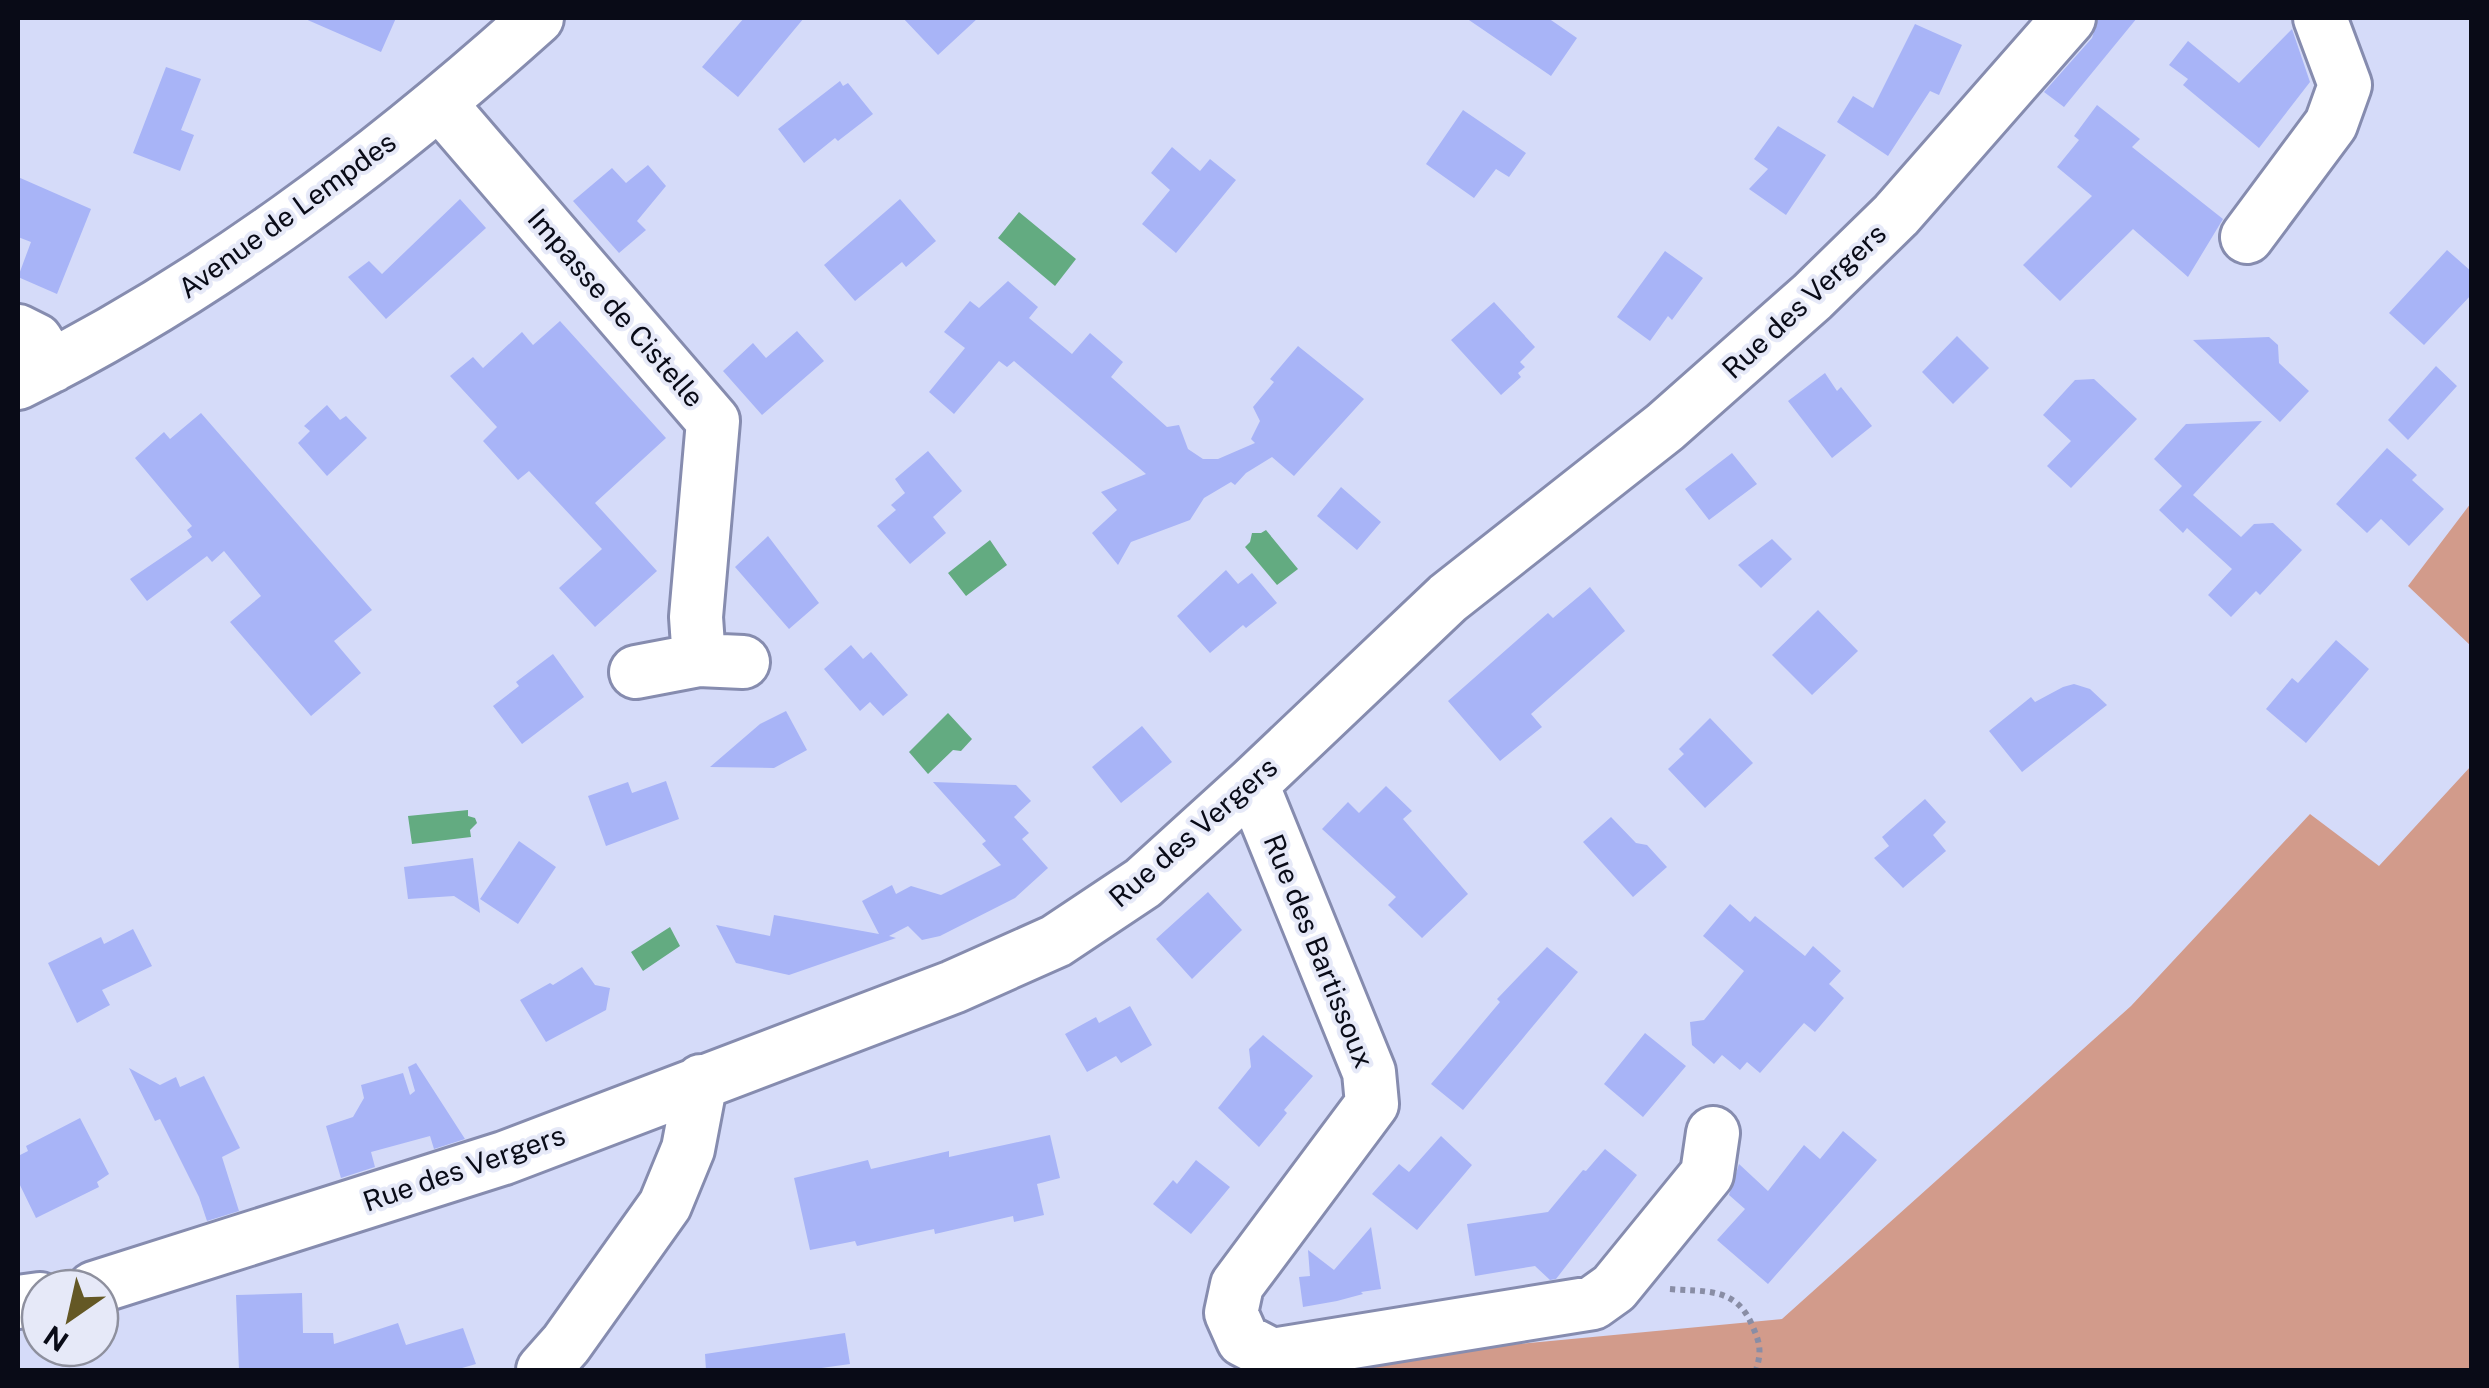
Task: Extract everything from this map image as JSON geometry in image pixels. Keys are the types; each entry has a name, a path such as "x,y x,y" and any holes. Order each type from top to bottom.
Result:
{"street":[{"name":"Avenue de Lempdes","path":"29,360 149,314 250,247 440,104 536,18"},
{"name":"Rue des Vergers","path":"120,1280 504,1158 953,987 1056,941 1142,883 1448,598 1666,427 1812,297 1896,215 2069,18"},
{"path":"2246,238 2331,124 2344,86 2320,18"},
{"name":"Impasse de Cistelle","path":"440,104 713,421 696,617 721,661 636,672"},
{"name":"Rue des Bartissoux","path":"1252,784 1369,1072 1372,1104 1237,1285 1232,1312 1243,1340 1272,1355 1593,1304 1614,1288 1707,1174 1713,1133"},
{"path":"543,1370 566,1344 665,1205 688,1149 701,1081"}],"path":[{"path":"1614,1288 1724,1294 1744,1306 1762,1350 1756,1370"}],"shaded area":[{"path":"1019,212 1076,259 1055,286 998,238"},
{"path":"2471,503 2471,646 2408,586"},
{"path":"1266,530 1298,569 1277,585 1245,547 1252,533"},
{"path":"990,540 1007,565 966,596 948,573"},
{"path":"948,713 972,739 961,751 953,750 928,774 909,752"},
{"path":"2471,766 2471,1370 1246,1370 1782,1319 2131,1006 2310,814 2379,866"},
{"path":"468,810 468,816 477,823 470,830 471,837 412,844 408,816"},
{"path":"670,927 680,946 643,971 631,952"}],"building":[{"path":"303,18 396,18 381,52"},
{"path":"744,18 804,18 738,97 702,67"},
{"path":"903,18 978,18 938,55"},
{"path":"1466,18 1548,18 1577,38 1551,76"},
{"path":"2098,18 2137,18 2064,107 2044,92 2092,38"},
{"path":"1915,24 1962,45 1939,95 1930,91 1888,156 1837,122 1853,96 1873,108"},
{"path":"2292,29 2310,82 2259,148 2183,85 2188,79 2169,65 2188,41 2239,83"},
{"path":"166,67 201,79 181,130 194,135 180,171 133,153"},
{"path":"840,81 843,86 848,83 873,114 804,163 778,129"},
{"path":"2097,105 2140,139 2132,147 2223,219 2188,277 2133,229 2060,301 2023,265 2092,196 2057,167 2079,140 2074,136"},
{"path":"1463,110 1526,153 1509,177 1496,169 1474,198 1426,164"},
{"path":"1778,126 1826,155 1786,215 1749,189 1768,169 1754,159"},
{"path":"1172,147 1200,171 1210,159 1236,180 1176,253 1142,224 1170,190 1151,173"},
{"path":"648,165 666,186 637,221 646,230 619,253 573,201 612,168 626,183"},
{"path":"18,177 91,209 57,294 18,277 31,242 18,237"},
{"path":"460,199 486,228 386,319 348,277 369,261 382,274"},
{"path":"900,199 936,241 906,267 902,262 855,301 824,265"},
{"path":"2447,250 2472,272 2472,294 2424,345 2389,313"},
{"path":"1665,251 1703,278 1672,320 1668,316 1650,341 1617,317"},
{"path":"1008,281 1038,307 1029,318 1072,354 1090,333 1123,362 1111,377 1167,427 1179,425 1188,449 1203,459 1218,459 1255,443 1251,439 1260,421 1253,407 1298,346 1364,399 1294,476 1272,457 1235,485 1231,482 1204,498 1190,520 1131,542 1118,565 1092,533 1117,510 1101,492 1146,474 1014,361 1007,367 999,361 954,414 929,392 965,348 944,332 970,301 979,308"},
{"path":"1494,302 1535,347 1520,362 1525,367 1518,373 1521,377 1501,395 1451,340"},
{"path":"560,321 666,438 595,503 657,571 595,627 559,588 602,549 529,471 518,480 483,441 497,427 450,376 473,357 483,368 522,332 533,345"},
{"path":"797,331 824,361 762,415 723,371 753,343 766,358"},
{"path":"1957,336 1989,368 1953,404 1922,372"},
{"path":"2269,337 2278,345 2279,363 2309,391 2280,422 2193,340"},
{"path":"2436,366 2457,386 2408,440 2388,420"},
{"path":"1825,373 1872,426 1832,458 1788,401"},
{"path":"2094,379 2137,419 2071,488 2047,466 2071,441 2043,415 2075,380"},
{"path":"327,405 340,420 346,416 367,438 327,476 298,443 310,431 304,426"},
{"path":"201,413 372,610 334,641 361,673 311,716 230,622 261,596 224,551 212,562 207,556 147,601 130,579 192,537 187,530 192,526 135,458 164,432 170,439"},
{"path":"2262,421 2193,495 2241,537 2254,524 2273,523 2302,550 2260,595 2256,591 2231,617 2208,595 2232,569 2187,528 2183,533 2159,510 2182,486 2154,459 2186,424"},
{"path":"2387,448 2417,475 2412,480 2444,509 2409,546 2381,519 2367,533 2336,504"},
{"path":"928,451 962,491 933,517 946,533 910,564 877,526 896,510 891,505 905,493 895,479"},
{"path":"1732,453 1757,484 1709,520 1685,489"},
{"path":"1341,487 1381,522 1357,550 1317,516"},
{"path":"768,536 819,603 789,629 735,567"},
{"path":"1772,539 1792,559 1761,588 1738,565"},
{"path":"1226,570 1238,584 1252,573 1277,603 1210,653 1177,616"},
{"path":"1590,587 1625,631 1531,714 1542,727 1500,761 1448,701 1548,613 1553,618"},
{"path":"1818,610 1858,651 1812,695 1772,655"},
{"path":"2336,640 2369,669 2306,743 2266,709 2292,678 2298,683"},
{"path":"851,645 863,659 871,652 908,695 883,716 870,702 860,711 824,669"},
{"path":"553,654 584,697 522,744 493,706 519,686 516,682"},
{"path":"2074,684 2090,689 2107,705 2022,772 1989,731 2031,697 2035,702"},
{"path":"786,711 807,750 774,768 710,767 760,724"},
{"path":"1710,718 1753,763 1705,808 1668,769 1684,754 1679,749"},
{"path":"1142,726 1172,762 1121,803 1092,767"},
{"path":"666,781 679,819 606,846 588,796 628,782 632,793"},
{"path":"933,782 1016,785 1031,801 1014,817 1029,833 1022,839 1048,868 1015,898 940,936 922,940 908,926 889,936 896,938 789,975 736,963 716,925 770,936 774,915 879,934 862,901 892,885 896,894 911,886 941,895 1001,865 982,844 986,841"},
{"path":"1386,786 1412,811 1403,819 1468,894 1422,938 1388,905 1396,897 1322,829 1348,802 1359,813"},
{"path":"1925,799 1946,822 1933,835 1946,851 1903,888 1874,858 1889,846 1882,837"},
{"path":"1611,817 1636,843 1647,845 1667,867 1633,897 1583,842"},
{"path":"519,841 556,867 518,924 480,899"},
{"path":"473,858 480,913 454,896 408,899 404,867"},
{"path":"1208,892 1242,930 1192,979 1156,939"},
{"path":"1730,904 1750,922 1755,916 1805,956 1813,946 1841,971 1829,984 1844,998 1815,1032 1804,1023 1760,1073 1747,1062 1740,1070 1722,1055 1714,1064 1692,1045 1690,1022 1704,1020 1744,971 1703,936"},
{"path":"133,929 152,966 102,990 110,1005 77,1023 48,963 101,937 104,944"},
{"path":"1547,947 1578,972 1463,1110 1431,1084 1500,1002 1497,999"},
{"path":"582,967 595,985 610,988 606,1010 546,1042 520,1000"},
{"path":"1130,1006 1152,1045 1121,1063 1116,1056 1087,1072 1065,1034 1096,1017 1099,1023"},
{"path":"1645,1033 1686,1066 1643,1117 1604,1084"},
{"path":"1263,1035 1313,1076 1259,1147 1218,1108 1251,1067 1249,1049"},
{"path":"416,1063 465,1139 434,1149 430,1136 371,1152 375,1167 341,1178 326,1126 353,1117 364,1098 361,1085 403,1073 410,1095 415,1091 408,1067"},
{"path":"129,1068 160,1085 176,1077 180,1087 204,1076 240,1148 222,1157 239,1211 207,1221 160,1119 155,1121"},
{"path":"80,1118 109,1174 97,1182 99,1187 36,1218 18,1181 18,1156 28,1151 26,1146"},
{"path":"1843,1131 1877,1160 1768,1284 1717,1240 1745,1209 1729,1195 1739,1164 1768,1191 1804,1145 1820,1159"},
{"path":"1050,1135 1060,1178 1037,1184 1044,1215 1014,1222 1013,1216 935,1234 934,1229 857,1246 855,1241 810,1250 794,1178 868,1160 871,1169 949,1151 949,1157"},
{"path":"1441,1136 1472,1165 1417,1230 1372,1194 1399,1164 1409,1172"},
{"path":"1605,1149 1637,1175 1556,1279 1550,1280 1535,1266 1475,1276 1467,1224 1548,1212"},
{"path":"1196,1160 1230,1187 1191,1234 1153,1204 1173,1180 1177,1184"},
{"path":"1371,1227 1381,1289 1303,1307 1299,1277 1310,1276 1308,1250 1334,1270"},
{"path":"302,1293 303,1333 333,1333 334,1344 398,1323 406,1345 463,1328 476,1364 455,1370 239,1370 236,1295"},
{"path":"845,1333 850,1364 807,1370 706,1370 705,1354"}]}
